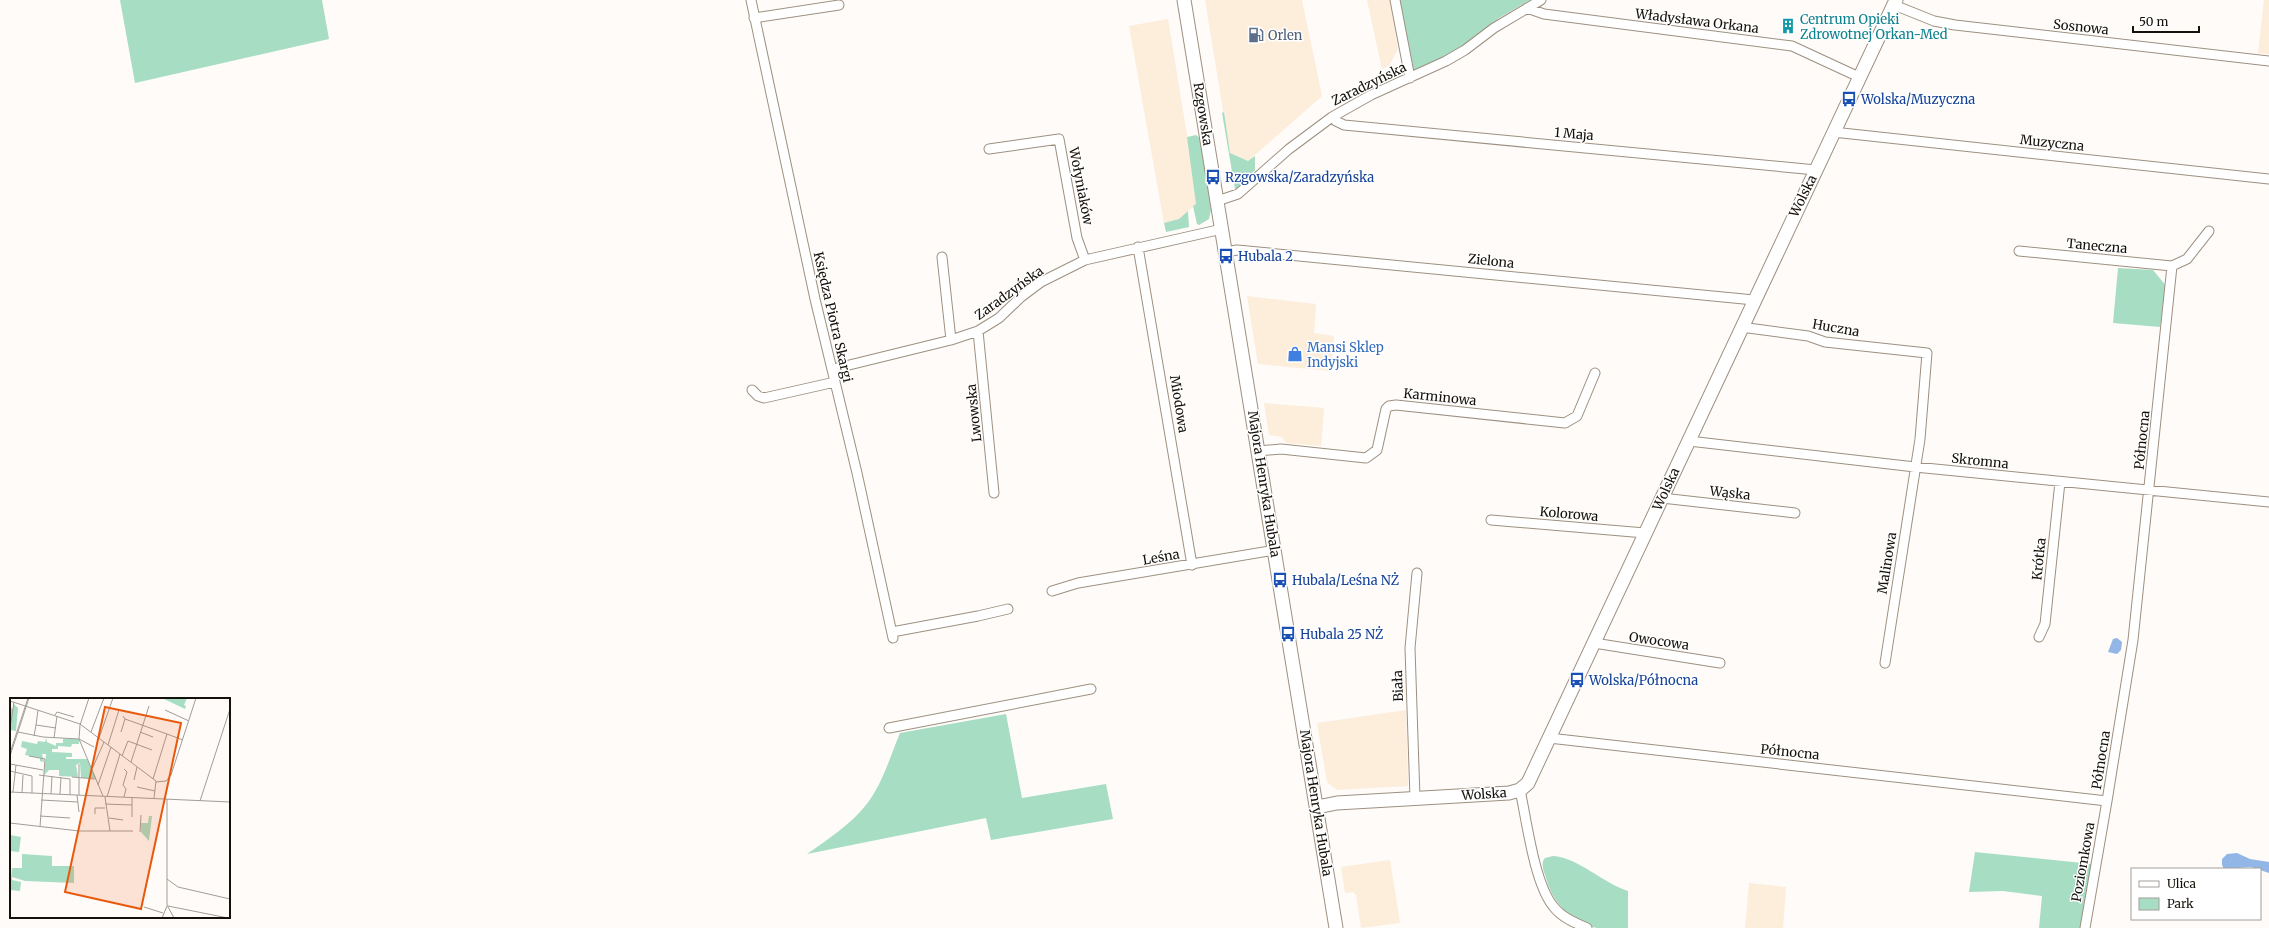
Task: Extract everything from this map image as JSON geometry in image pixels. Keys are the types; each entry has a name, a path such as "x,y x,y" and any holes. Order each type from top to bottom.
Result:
{"street":[{"name":"Księdza Piotra Skargi","path":"751,0 815,299 833,369 892,635 1008,609"},
{"name":"Rzgowska","path":"1184,0 1222,229"},
{"path":"1395,0 1410,78"},
{"name":"Zaradzyńska","path":"1217,201 1238,194 1289,149 1332,117 1371,94 1410,78 1466,50 1494,28 1541,0"},
{"name":"Sosnowa","path":"1895,2 1934,21 1955,26 2269,61"},
{"name":"Wolska","path":"1316,807 1337,803 1520,790 1528,783 1895,2"},
{"path":"754,18 839,5"},
{"name":"Władysława Orkana","path":"1527,8 1544,14 1792,46 1859,77"},
{"name":"1 Maja","path":"1332,117 1336,122 1344,125 1816,170"},
{"name":"Muzyczna","path":"1834,132 2269,179"},
{"name":"Wołyniaków","path":"989,149 1059,139 1077,238 1084,260"},
{"name":"Zaradzyńska","path":"833,369 951,340 978,331 999,318 1021,297 1041,282 1084,260 1222,229"},
{"name":"Majora Henryka Hubala","path":"1222,229 1336,928"},
{"path":"2172,266 2187,259 2209,231"},
{"name":"Miodowa","path":"1138,247 1192,565"},
{"name":"Zielona","path":"1226,252 1237,250 1754,300"},
{"name":"Taneczna","path":"2019,251 2172,266"},
{"path":"942,257 951,340"},
{"name":"Północna","path":"1549,738 2107,801 2132,647 2150,492 2172,266"},
{"name":"Huczna","path":"1741,327 1808,336 1825,342 1927,353"},
{"name":"Lwowska","path":"978,331 994,493"},
{"name":"Malinowa","path":"1885,663 1923,410 1927,353"},
{"name":"Karminowa","path":"1258,451 1281,449 1366,458 1377,450 1384,413 1389,406 1565,423 1573,420 1579,412 1595,373"},
{"path":"752,390 758,396 764,398 835,382"},
{"name":"Skromna","path":"1689,441 2150,492 2269,502"},
{"name":"Krótka","path":"2039,637 2045,624 2060,482"},
{"name":"Wąska","path":"1662,498 1795,513"},
{"name":"Kolorowa","path":"1491,520 1645,533"},
{"name":"Leśna","path":"1052,591 1078,584 1275,550"},
{"name":"Biała","path":"1415,798 1410,648 1417,573"},
{"name":"Owocowa","path":"1594,643 1720,663"},
{"path":"889,728 1091,690"},
{"path":"1520,790 1540,880 1547,898 1554,908 1563,915 1587,928"},
{"name":"Poziomkowa","path":"2085,928 2107,801"}],"shaded area":[{"path":"1205,0 1302,0 1322,96 1248,161 1230,153"},
{"path":"1367,0 1390,0 1398,49 1389,66 1382,69"},
{"path":"2264,0 2269,0 2269,54 2258,53"},
{"path":"1168,19 1195,184 1196,204 1179,219 1164,223 1129,26"},
{"path":"1247,296 1316,304 1314,333 1334,336 1331,371 1258,364"},
{"path":"1264,403 1324,408 1321,446 1286,443 1282,437 1269,435"},
{"path":"1406,710 1408,786 1337,790 1327,782 1317,723"},
{"path":"1390,860 1400,923 1361,928 1356,895 1353,892 1345,893 1341,867"},
{"path":"1749,883 1786,887 1783,928 1745,928"}],"green space":[{"path":"120,0 322,0 329,39 135,83"},
{"path":"1400,0 1530,0 1499,18 1449,57 1414,71"},
{"path":"1224,112 1230,153 1248,161 1255,156 1255,170 1240,187 1235,189 1222,113"},
{"path":"1196,135 1201,139 1211,210 1209,219 1199,225 1197,224 1193,206 1196,204 1187,137"},
{"path":"1188,211 1189,227 1166,232 1164,223 1179,219"},
{"path":"2118,268 2153,270 2167,287 2160,327 2113,323"},
{"path":"1006,714 1022,798 1106,784 1113,819 991,840 986,818 807,854 846,826 866,805 877,789 900,733"},
{"path":"1975,852 2092,864 2081,928 2039,928 2042,896 2003,891 1969,892"},
{"path":"1553,856 1562,857 1581,865 1609,882 1628,891 1628,928 1597,928 1579,921 1564,910 1558,903 1549,887 1543,868 1545,858"}],"water":[{"path":"2117,638 2122,642 2121,650 2117,654 2108,652 2113,639"},
{"path":"2237,853 2250,859 2269,862 2269,873 2261,870 2261,868 2224,868 2222,859 2227,854"}],"place":[{"name":"Centrum Opieki Zdrowotnej Orkan-Med","path":"1788,26"},
{"name":"Orlen","path":"1256,35"},
{"name":"Wolska/Muzyczna","path":"1849,99"},
{"name":"Rzgowska/Zaradzyńska","path":"1213,177"},
{"name":"Hubala 2","path":"1226,256"},
{"name":"Mansi Sklep Indyjski","path":"1295,354"},
{"name":"Hubala/Leśna NŻ","path":"1280,580"},
{"name":"Hubala 25 NŻ","path":"1288,634"},
{"name":"Wolska/Północna","path":"1577,680"}]}
